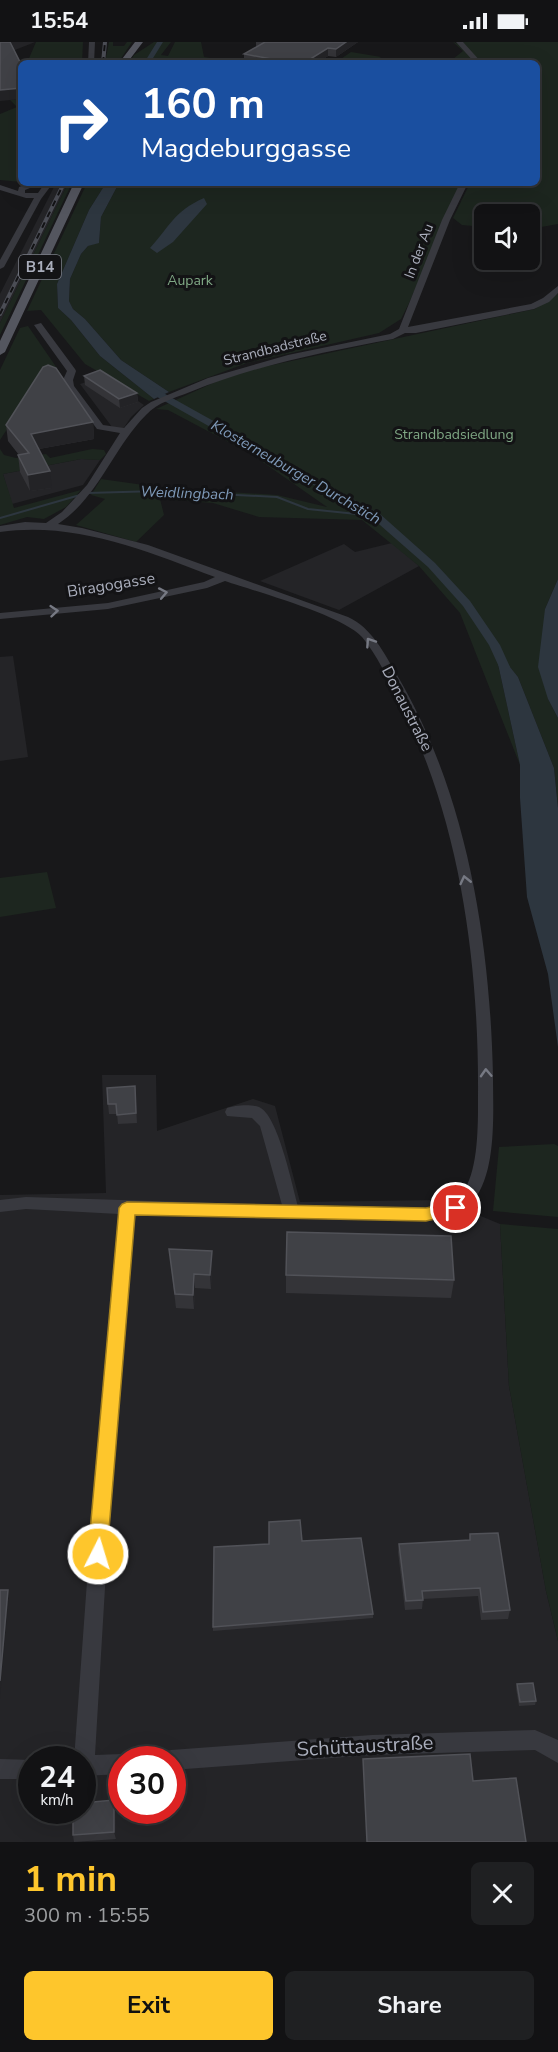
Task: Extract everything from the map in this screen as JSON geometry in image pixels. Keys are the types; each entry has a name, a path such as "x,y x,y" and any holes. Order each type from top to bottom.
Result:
{"main road":[{"path":"125,60 139,42"},
{"name":"B14","path":"0,352 78,186"}],"street":[{"path":"91,60 92,42"},
{"path":"459,42 476,60"},
{"path":"0,186 25,191 44,189"},
{"path":"25,191 33,186"},
{"name":"In der Au","path":"402,330 446,220 463,186"},
{"path":"0,267 4,254 44,189"},
{"path":"25,191 32,211"},
{"name":"Strandbadstraße","path":"50,525 64,517 78,504 127,431 152,405 227,372 393,336 402,330 436,327 534,306 546,300 558,288"},
{"path":"38,325 72,371 68,380 70,386 100,428 127,431"},
{"name":"Donaustraße","path":"0,529 24,524 50,525 143,548 221,578 349,622 360,628 389,670 421,730 434,761 476,932 482,993 487,1104 478,1177 466,1200 456,1208 426,1215 292,1213"},
{"name":"Biragogasse","path":"0,616 108,606 207,585 221,578"},
{"path":"0,1206 26,1203 292,1213 267,1124 256,1112 232,1112"},
{"path":"84,1746 127,1208"},
{"name":"Schüttaustraße","path":"186,1759 361,1745 535,1740 548,1744 558,1752"},
{"path":"0,1769 18,1769"}],"shaded area":[{"path":"54,186 67,186 0,323 0,294"},
{"path":"104,186 117,186 101,217 99,243 88,246 81,254 70,279 69,301 73,309 85,319 121,360 169,392 154,399 100,356 71,320 58,308 57,284 89,210"},
{"path":"204,198 207,204 173,242 157,253 150,248 185,208"},
{"path":"102,377 144,405 131,417 123,429 112,427 80,384"},
{"path":"81,459 100,460 83,485 12,504 3,474"},
{"path":"392,543 419,566 339,610 260,581 344,544 355,552"},
{"path":"558,579 558,718 548,699 538,667 545,609"},
{"path":"498,652 518,677 554,768 558,808 558,1047 548,974 527,897 520,765 498,664"},
{"path":"13,656 28,757 0,761 0,657"},
{"path":"102,1075 156,1075 157,1131 253,1099 275,1106 300,1202 442,1200 500,1224 509,1386 546,1591 558,1641 558,1842 0,1842 0,1195 106,1193"}],"green space":[{"path":"36,42 83,42 82,60 28,60"},
{"path":"109,42 113,42 113,46 124,46 127,42 132,42 120,60 106,60"},
{"path":"154,42 171,42 161,55 168,56 175,42 201,42 204,57 222,60 131,60 134,55"},
{"path":"453,42 459,44 458,42 558,42 558,224 540,227 540,204 474,204 474,226 462,225 453,218 469,186 540,186 540,60 452,60 463,51"},
{"path":"351,52 381,57 377,60 339,60"},
{"path":"18,99 18,182 0,180 0,114 17,107 10,100"},
{"path":"67,186 71,186 0,335 0,323"},
{"path":"86,186 104,186 89,210 57,284 58,308 71,320 100,356 154,399 149,401 85,364 41,310 27,311"},
{"name":"Aupark","path":"117,186 460,186 401,319 379,333 247,363 169,392 121,360 85,319 73,309 69,301 70,279 81,254 88,246 99,242 101,217"},
{"name":"Strandbadsiedlung","path":"558,293 558,579 545,609 548,699 558,718 558,808 554,768 518,677 498,653 498,664 520,765 460,613 419,566 362,520 259,517 213,503 160,499 164,515 136,542 76,525 105,499 91,495 101,479 165,488 277,495 327,507 251,454 168,410 156,409 235,373 535,309"},
{"path":"28,326 61,374 39,380 0,440 0,370 20,328"},
{"path":"0,449 4,455 16,458 46,454 50,458 92,449 104,450 106,454 100,460 81,459 3,474 14,508 81,490 66,507 44,519 27,517 0,525"},
{"path":"47,872 56,908 0,917 0,878"},
{"path":"554,1144 558,1146 558,1217 493,1211 499,1147"},
{"path":"500,1224 558,1229 558,1641 546,1591 509,1386"}],"building":[{"path":"0,42 10,42 19,60 18,88 0,90"},
{"path":"265,42 346,42 336,49 328,48 309,60 277,60 244,54"},
{"path":"48,365 56,368 93,422 31,434 50,471 28,475 18,455 29,453 6,425 43,367"},
{"path":"100,370 137,393 119,399 84,376"},
{"path":"135,1086 136,1113 117,1115 116,1104 108,1104 107,1088"},
{"path":"287,1232 451,1236 454,1280 286,1275"},
{"path":"169,1249 212,1251 210,1275 194,1274 193,1295 175,1294"},
{"path":"300,1520 302,1541 361,1538 373,1614 213,1627 214,1547 269,1544 269,1522"},
{"path":"498,1533 510,1610 483,1612 480,1588 422,1591 423,1600 406,1601 399,1544 470,1540 470,1534"},
{"path":"0,1590 8,1590 0,1681"},
{"path":"533,1683 536,1701 520,1702 517,1684"},
{"path":"470,1754 473,1781 516,1778 526,1842 367,1842 363,1759"},
{"path":"108,1801 108,1824 114,1824 114,1832 73,1835 73,1824 96,1824 96,1802"}],"waterway":[{"name":"Klosterneuburger Durchstich","path":"149,60 160,42"},
{"name":"Klosterneuburger Durchstich","path":"146,387 376,516 432,565 467,603 482,624 504,667"},
{"name":"Weidlingbach","path":"87,493 158,491 277,497 308,509 376,516"},
{"name":"Weidlingbach","path":"0,518 80,495"}],"railway":[{"path":"103,60 105,42"},
{"path":"0,314 63,186"}],"route":[{"path":"98,1554 127,1208 426,1215 456,1208"}]}
